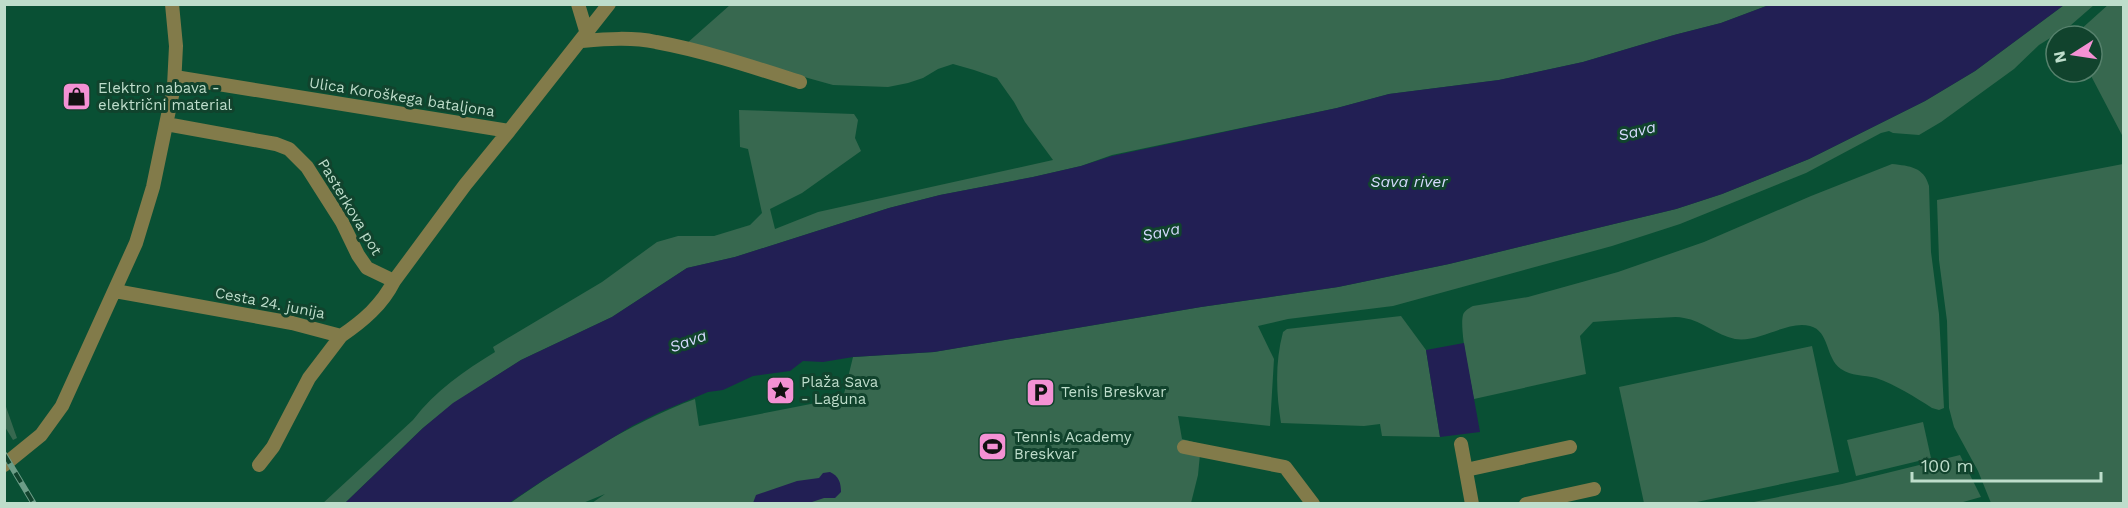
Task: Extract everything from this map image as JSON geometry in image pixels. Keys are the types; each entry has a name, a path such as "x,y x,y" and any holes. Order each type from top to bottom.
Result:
{"street":[{"path":"4,465 41,435 57,415 136,243 147,208 174,76 176,46 172,4"},
{"path":"578,4 584,38 656,41 719,57 800,82"},
{"name":"Ulica Koroškega bataljona","path":"174,76 509,132 609,4"},
{"name":"Pasterkova pot","path":"166,124 276,144 289,149 307,167 342,222 366,268 394,281"},
{"path":"394,281 465,185 509,132"},
{"name":"Cesta 24. junija","path":"115,291 292,323 341,336 385,299 394,281"},
{"path":"259,465 273,447 309,378 341,336"},
{"path":"1461,444 1472,504"},
{"path":"1184,447 1285,467 1312,504"},
{"path":"1466,470 1570,447"},
{"path":"1526,504 1594,489"}],"green space":[{"path":"2109,4 2123,5 2123,137 2095,84 2104,84 2104,24 2087,24"},
{"path":"730,5 1769,5 1721,23 1583,62 1499,80 1389,94 1337,108 1112,155 1081,166 940,195 889,208 735,257 687,268 612,317 521,360 453,404 423,428 345,503 322,504 413,420 440,391 495,352 493,347 602,282 657,242 678,236 714,236 750,225 762,213 748,149 740,147 739,110 854,114 858,120 855,138 861,151 802,193 770,209 775,229 818,212 1053,160 997,78 974,70 953,64 938,69 923,78 888,87 833,85 686,44"},
{"path":"2064,5 2094,5 2072,24 2044,24 2044,42 2014,69 1941,122 1919,135 1889,131 1881,133 1806,173 1680,224 1612,246 1393,306 1288,319 1258,326 1274,359 1270,426 1178,416 1182,439 1201,444 1198,475 1191,503 592,503 605,494 583,503 509,504 622,432 695,399 699,426 821,402 844,394 853,357 934,352 1201,307 1338,287 1449,264 1676,209 1722,194 1809,159 1925,101 1975,71"},
{"path":"1892,164 1920,171 1929,186 1931,252 1939,314 1944,408 1939,410 1932,408 1876,378 1849,373 1841,369 1832,358 1821,333 1810,326 1792,326 1754,338 1735,339 1697,322 1678,317 1593,322 1580,336 1586,374 1474,399 1462,322 1464,314 1471,307 1528,297 1618,272 1704,242"},
{"path":"2123,164 2123,503 1991,503 1978,471 1954,427 1949,408 1947,321 1939,260 1937,200"},
{"path":"1401,316 1426,350 1440,437 1382,436 1380,424 1364,426 1281,423 1277,378 1283,332 1287,329"},
{"path":"1812,346 1839,472 1692,503 1644,503 1619,387"},
{"path":"5,404 17,438 13,440 5,427"},
{"path":"1923,422 1931,458 1856,476 1847,440"},
{"path":"1960,455 1981,497 1956,504 1749,503 1842,484"}],"water":[{"name":"Sava river","path":"1769,5 2064,5 1975,71 1925,101 1809,159 1722,194 1676,209 1449,264 1338,287 1201,307 934,352 853,357 823,362 803,361 790,371 753,376 723,390 708,392 660,412 632,426 509,503 345,503 423,428 453,403 521,360 612,317 687,268 735,257 889,208 940,195 1033,177 1112,156 1337,108 1389,94 1499,80 1583,62 1721,23"},
{"path":"1464,343 1480,432 1440,437 1426,350"},
{"path":"830,472 839,480 841,486 841,492 835,498 824,498 809,503 753,503 756,495 797,481 819,478 823,473"}],"railway":[{"path":"4,454 34,504"}],"place":[{"name":"Elektro nabava - električni material","path":"77,97"},
{"name":"Plaža Sava - Laguna","path":"780,391"},
{"name":"Tenis Breskvar","path":"1040,392"},
{"name":"Tennis Academy Breskvar","path":"993,446"}],"water label":[{"name":"Sava","path":"1637,131"},
{"name":"Sava","path":"1161,232"},
{"name":"Sava","path":"688,341"}]}
